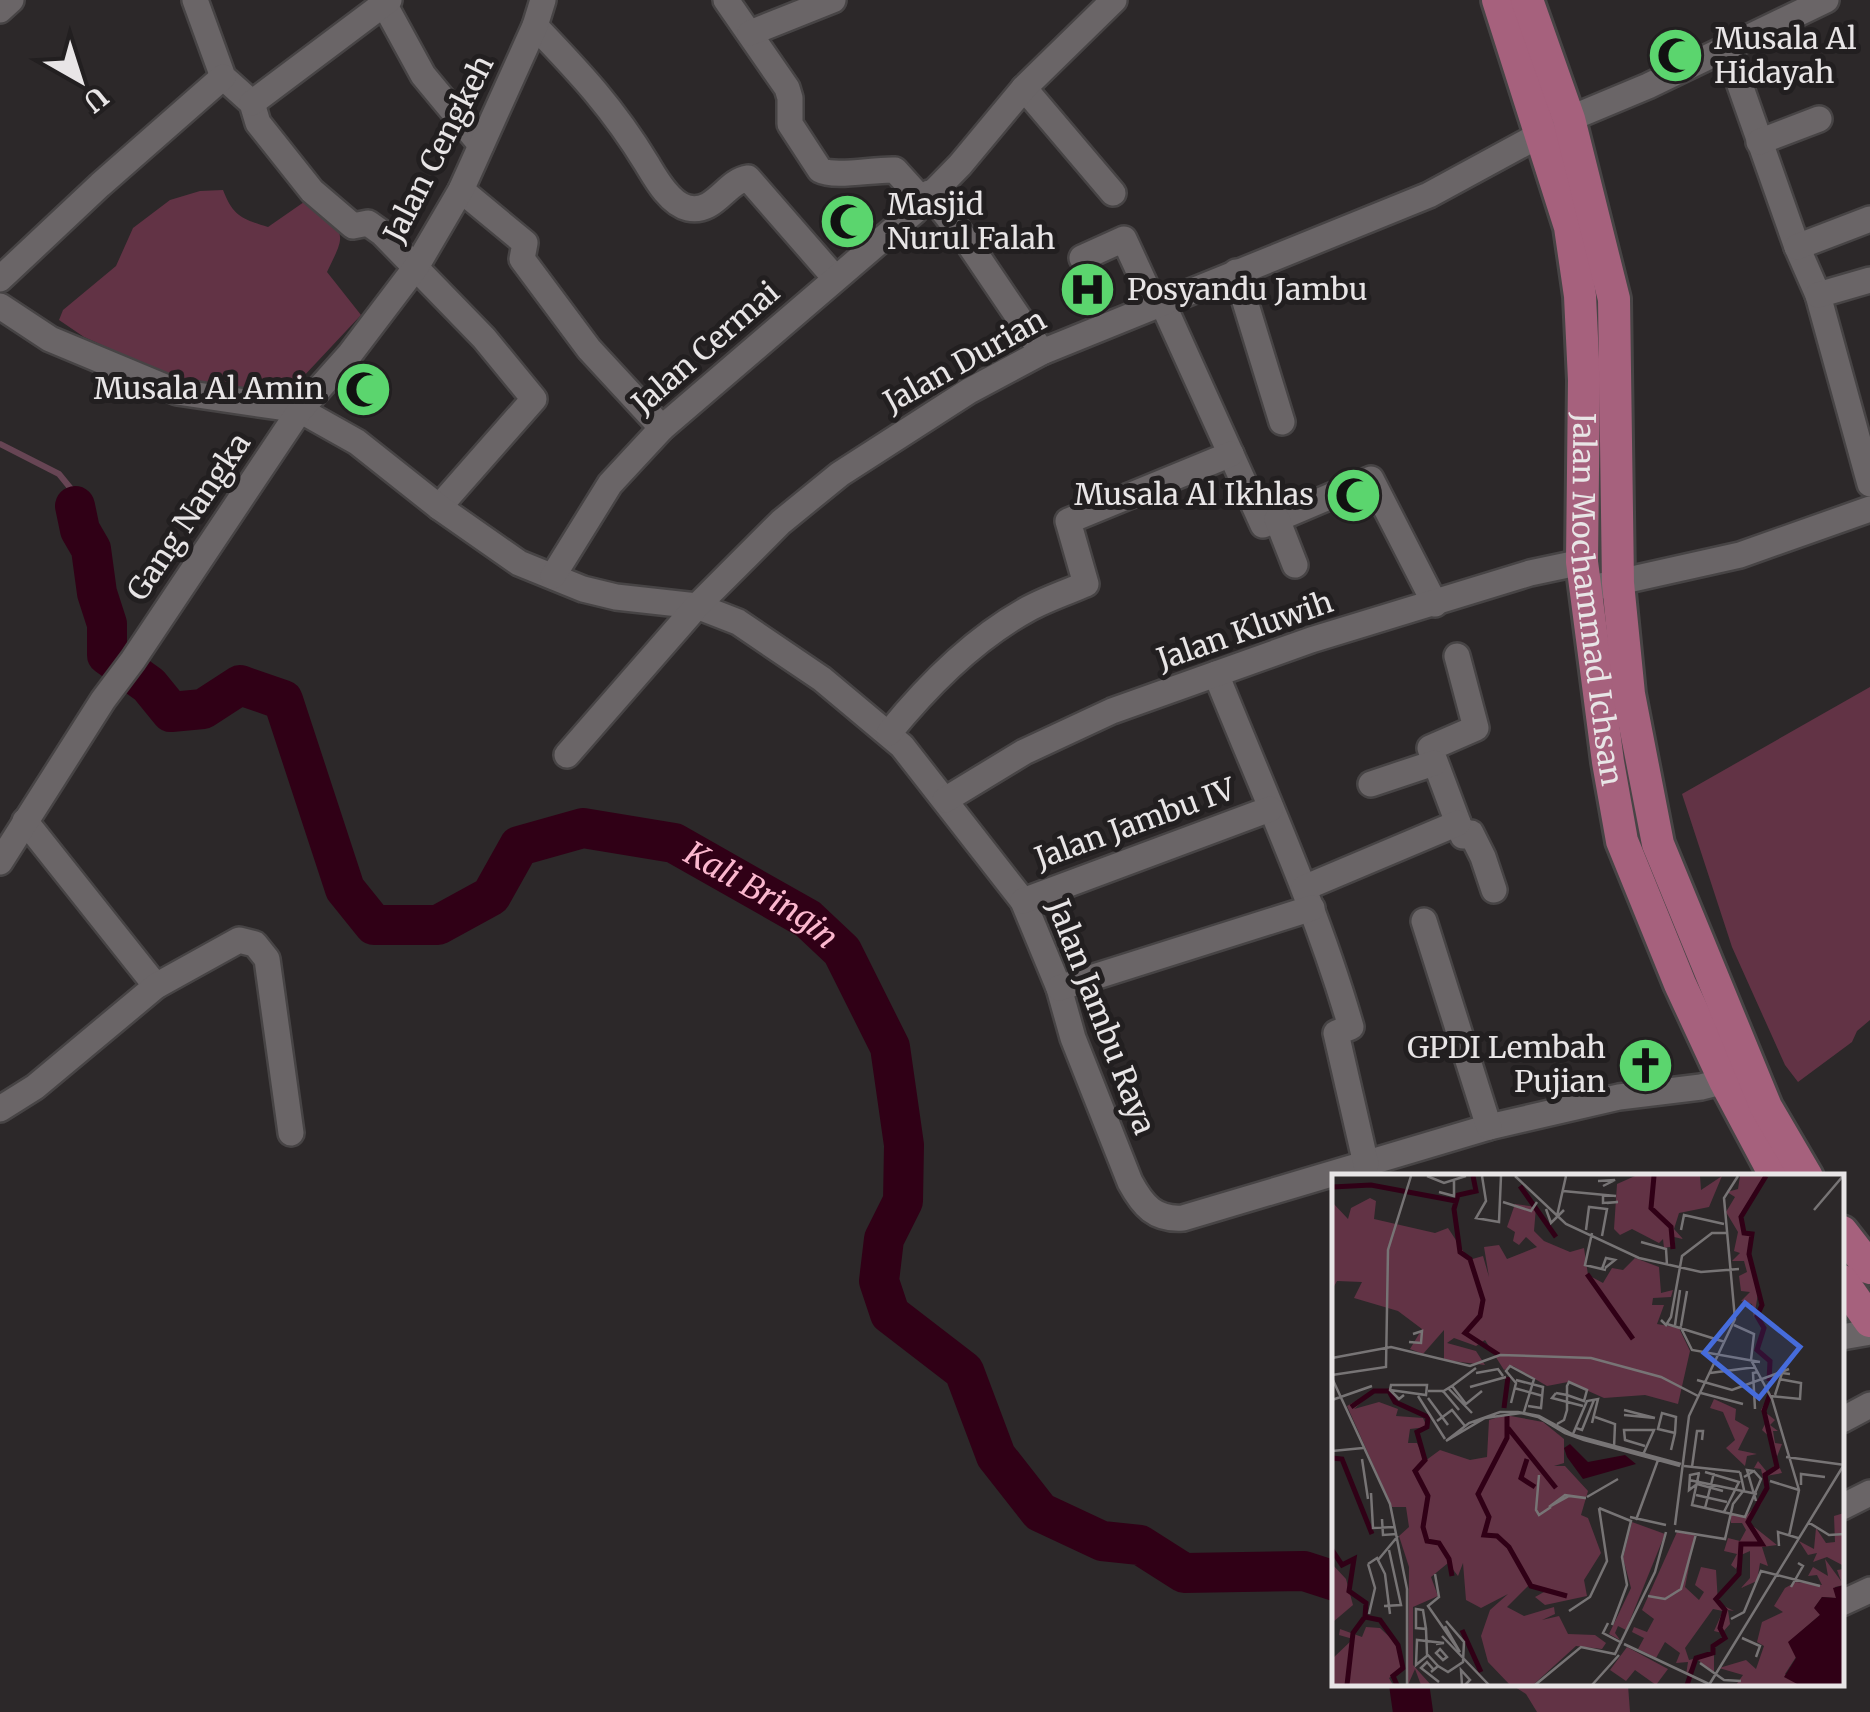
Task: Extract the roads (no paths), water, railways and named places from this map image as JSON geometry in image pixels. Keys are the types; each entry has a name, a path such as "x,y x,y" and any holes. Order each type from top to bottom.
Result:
{"main road":[{"name":"Jalan Mochammad Ichsan","path":"1498,0 1555,126 1614,299 1617,570 1629,694 1658,844 1725,1081 1774,1174"},
{"name":"Jalan Mochammad Ichsan","path":"1527,0 1555,126 1580,296 1584,576 1622,840 1694,978 1805,1174"},
{"path":"1584,576 1617,570"},
{"path":"1845,1236 1870,1268"},
{"path":"1845,1285 1870,1321"}],"street":[{"path":"0,10 11,0"},
{"path":"195,0 224,77 252,103 258,123 312,190 353,226 368,223 416,266 484,338 534,400 439,507"},
{"name":"Jalan Cengkeh","path":"300,410 350,354 416,266 461,190 543,0"},
{"path":"726,0 786,88 790,124 820,170 838,175 870,169 895,170 969,244 1042,352"},
{"path":"750,33 833,0"},
{"name":"Jalan Cermai","path":"553,576 610,484 662,428 960,165 1024,88 1114,0"},
{"name":"Jalan Durian","path":"567,755 697,606 780,522 840,474 968,391 1042,352 1429,195 1555,126 1826,0"},
{"path":"252,103 385,2 423,76 481,146"},
{"path":"535,26 601,94 656,179 677,203 698,209 712,204 741,178 748,178 835,278"},
{"path":"1727,48 1860,417 1870,484"},
{"path":"0,279 224,77"},
{"path":"1024,88 1113,192"},
{"path":"1759,142 1820,119"},
{"path":"461,190 525,244 522,259 589,348 662,428"},
{"path":"1797,247 1870,219"},
{"path":"1082,258 1124,239 1262,525 1372,478 1435,604"},
{"path":"1236,272 1282,422"},
{"path":"1818,295 1870,280"},
{"path":"0,306 50,339 177,392 300,410"},
{"name":"Jalan Jambu Raya","path":"300,410 356,442 519,564 583,589 616,597 697,606 738,622 785,652 889,734 946,800 1022,901 1130,1182 1153,1214 1167,1220 1183,1218 1332,1174"},
{"name":"Gang Nangka","path":"25,821 300,410"},
{"path":"889,734 919,697 992,633 1029,609 1086,584 1068,522 1231,454"},
{"path":"1617,570 1740,555 1870,509"},
{"path":"1276,519 1294,565"},
{"name":"Jalan Kluwih","path":"946,800 1067,730 1311,640 1530,574 1584,576"},
{"path":"1457,656 1476,728 1431,745 1434,764 1464,836 1471,834 1484,857 1494,890"},
{"name":"Jalan Jambu IV","path":"1216,674 1308,898 1351,1027 1336,1032 1366,1164"},
{"path":"1371,784 1434,764"},
{"name":"Jalan Jambu IV","path":"1022,901 1270,809"},
{"path":"0,862 25,821 156,986"},
{"path":"1058,988 1308,898 1458,823"},
{"path":"1424,921 1489,1127"},
{"path":"0,1109 35,1087 156,986 239,940 256,944 266,959 291,1132"},
{"name":"Jalan Jambu Raya","path":"1332,1174 1489,1127 1619,1097 1725,1081"},
{"path":"1845,1336 1870,1332"},
{"path":"1845,1418 1870,1406"},
{"path":"1845,1506 1870,1493"},
{"path":"1845,1602 1870,1590"}],"waterway":[{"path":"0,444 59,474 72,490 75,506"},
{"name":"Kali Bringin","path":"75,506 80,530 91,549 97,593 107,624 107,655 149,685 171,712 203,709 240,685 283,700 345,889 374,925 438,925 491,896 519,846 583,828 674,843 808,919 842,951 890,1047 904,1145 903,1201 884,1239 879,1281 890,1314 964,1371 996,1456 1040,1512 1102,1541 1140,1545 1184,1573 1304,1571 1332,1580"},
{"name":"Kali Bringin","path":"1409,1687 1413,1712"}],"place":[{"name":"Musala Al Hidayah","path":"1675,56"},
{"name":"Masjid Nurul Falah","path":"848,222"},
{"name":"Posyandu Jambu","path":"1088,290"},
{"name":"Musala Al Amin","path":"363,389"},
{"name":"Musala Al Ikhlas","path":"1353,495"},
{"name":"GPDI Lembah Pujian","path":"1645,1065"}]}
